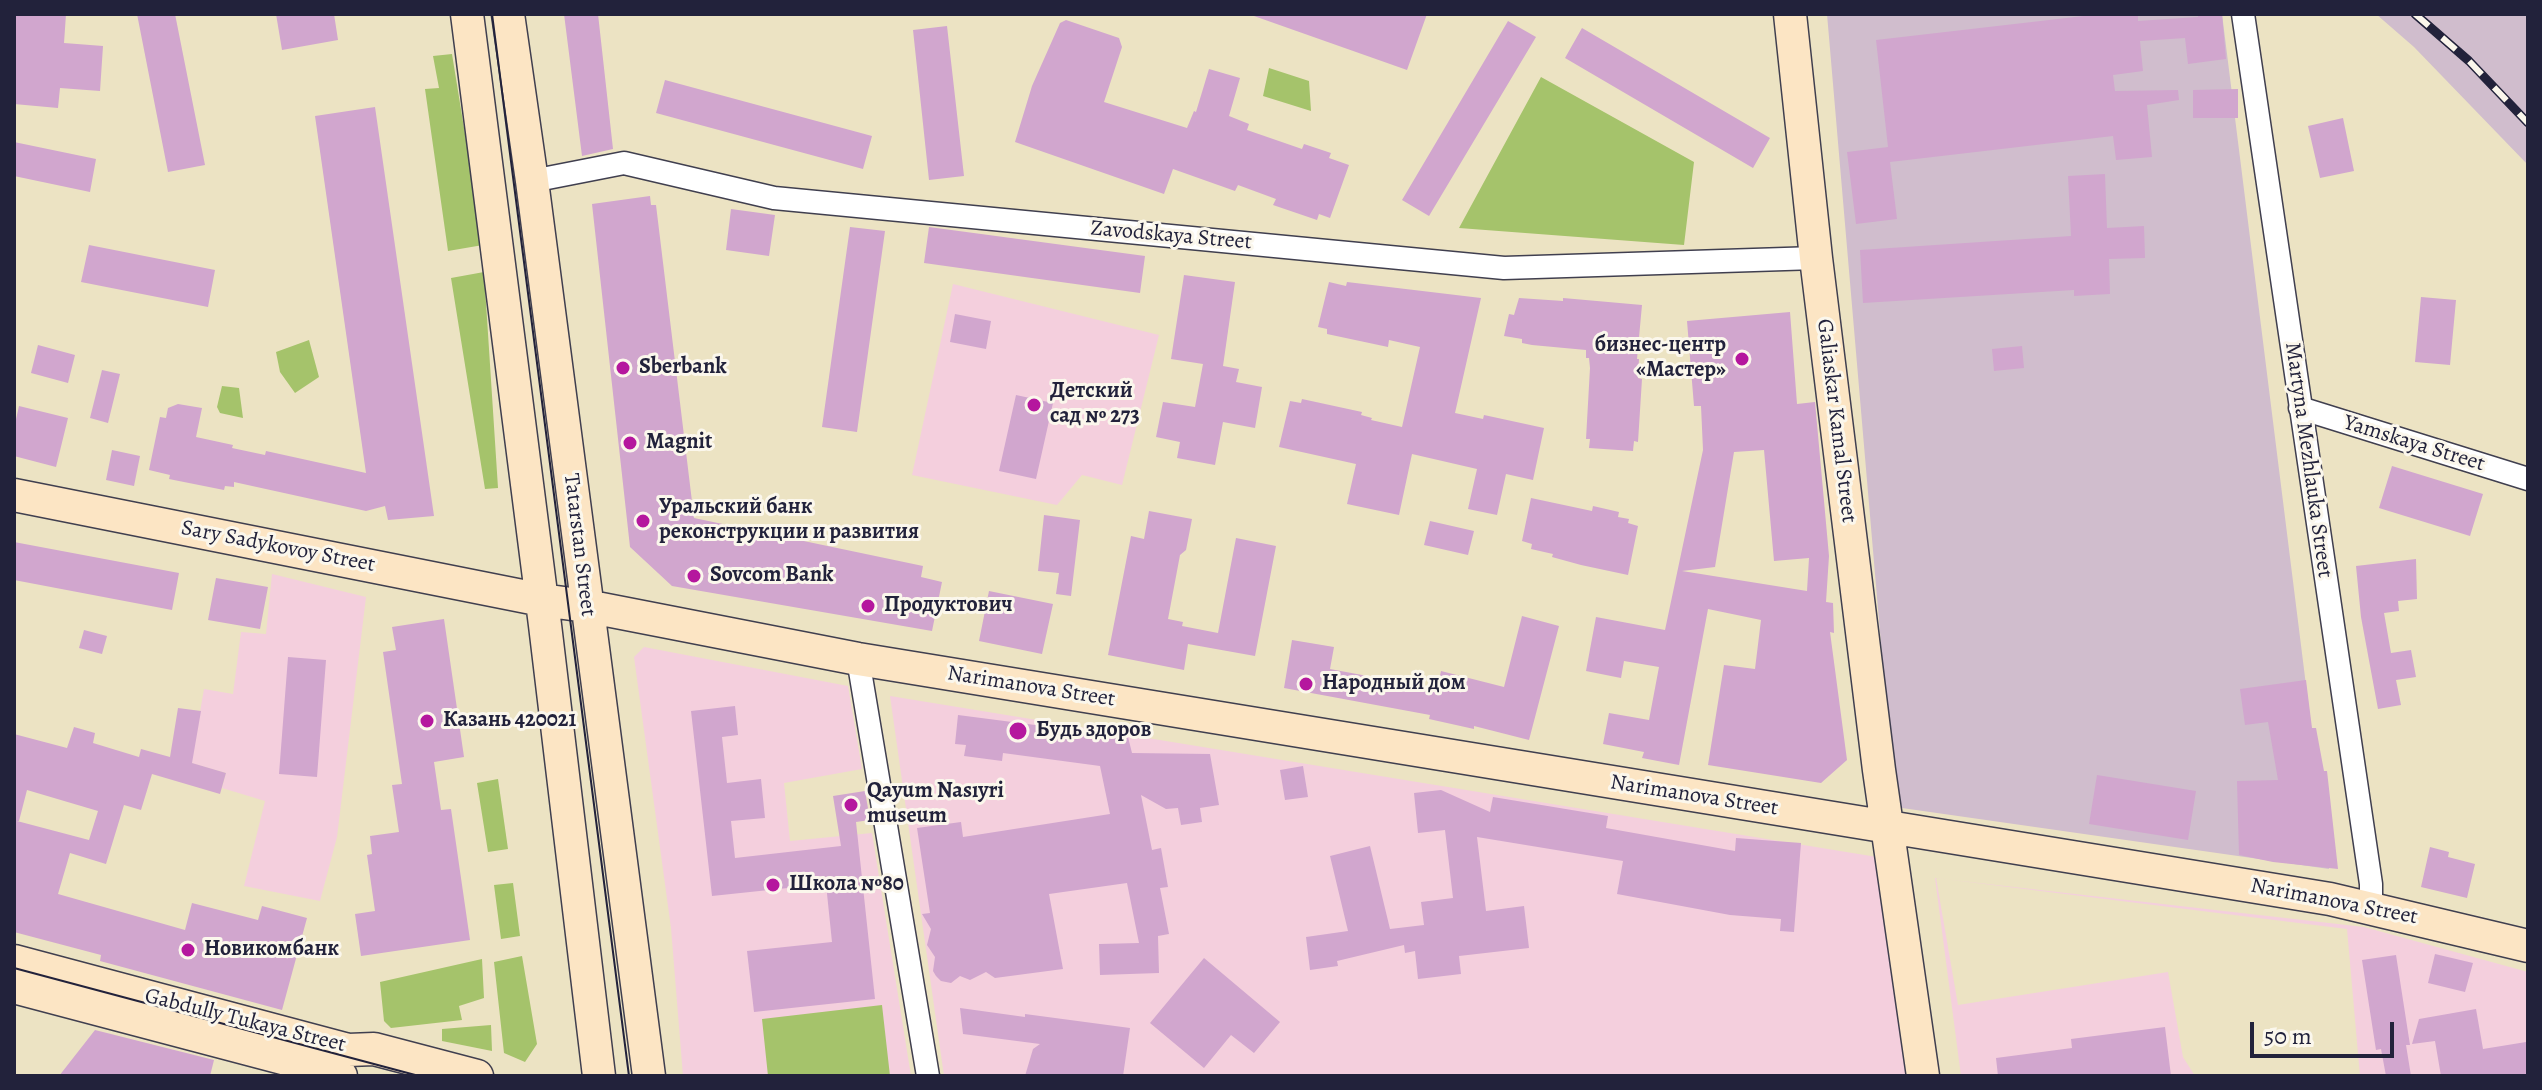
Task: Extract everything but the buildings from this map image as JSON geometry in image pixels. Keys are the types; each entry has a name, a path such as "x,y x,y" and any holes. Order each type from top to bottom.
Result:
{"main road":[{"name":"Tatarstan Street","path":"467,14 599,1076"},
{"name":"Tatarstan Street","path":"508,14 649,1076"},
{"name":"Galiaskar Kamal Street","path":"1790,14 1816,258 1887,828 1923,1076"},
{"name":"Sary Sadykovoy Street","path":"14,495 542,600"},
{"name":"Narimanova Street","path":"542,600 858,659 2371,906 2528,946"},
{"name":"Gabdully Tukaya Street","path":"14,961 339,1069"},
{"name":"Gabdully Tukaya Street","path":"14,987 339,1069 374,1049 477,1076"}],"street":[{"name":"Martyna Mezhlauka Street","path":"2243,14 2371,884 2371,906"},
{"name":"Zavodskaya Street","path":"532,181 624,163 774,198 1504,268 1816,258"},
{"name":"Yamskaya Street","path":"2300,408 2528,479"},
{"path":"858,659 928,1076"}],"shaded area":[{"path":"1827,14 2222,14 2329,869 1895,807"},
{"path":"2376,14 2528,14 2528,165 2414,47"},
{"name":"Детский сад № 273","path":"953,284 1159,335 1122,485 1082,475 1057,505 912,475"},
{"path":"272,574 366,597 337,837 320,901 244,886 265,801 222,788 226,773 191,763 204,689 233,694 241,632 266,634"},
{"name":"Школа №80","path":"644,647 848,686 862,769 784,783 790,841 872,833 911,1076 683,1076 671,928 634,657"},
{"path":"890,696 1877,857 1908,1076 944,1076"},
{"path":"1935,878 1958,1005 2168,972 2183,1057 2195,1076 1961,1076"},
{"path":"1948,879 2364,927 2528,972 2528,1076 2360,1076 2347,929"}],"green space":[{"path":"452,54 483,245 448,251 425,89 439,88 433,56"},
{"path":"1269,68 1309,81 1311,111 1263,96"},
{"path":"1541,77 1694,162 1684,245 1459,228"},
{"path":"484,272 498,488 485,489 451,278"},
{"path":"309,340 319,377 295,393 280,372 276,352"},
{"path":"222,386 239,388 243,418 220,413 217,407"},
{"path":"498,779 508,849 488,852 477,783"},
{"path":"513,883 520,936 501,939 494,885"},
{"path":"522,956 537,1044 525,1062 504,1053 494,962"},
{"path":"482,959 484,998 459,1006 462,1020 391,1028 384,1021 380,982"},
{"path":"882,1005 890,1076 768,1076 762,1019"},
{"path":"491,1025 492,1051 442,1041 442,1029"}],"tram line":[{"path":"492,14 629,1076"},
{"path":"14,968 419,1076"}],"railway":[{"path":"2415,14 2469,61 2528,123"}],"place":[{"name":"бизнес-центр «Мастер»","path":"1742,359"},
{"name":"Sberbank","path":"623,368"},
{"name":"Детский сад № 273","path":"1034,405"},
{"name":"Magnit","path":"630,443"},
{"name":"Уральский банк реконструкции и развития","path":"643,521"},
{"name":"Sovcom Bank","path":"694,576"},
{"name":"Продуктович","path":"868,606"},
{"name":"Народный дом","path":"1306,684"},
{"name":"Казань 420021","path":"427,721"},
{"name":"Будь здоров","path":"1018,731"},
{"name":"Qayum Nasıyri museum","path":"851,805"},
{"name":"Школа №80","path":"773,885"},
{"name":"Новикомбанк","path":"188,950"}]}
